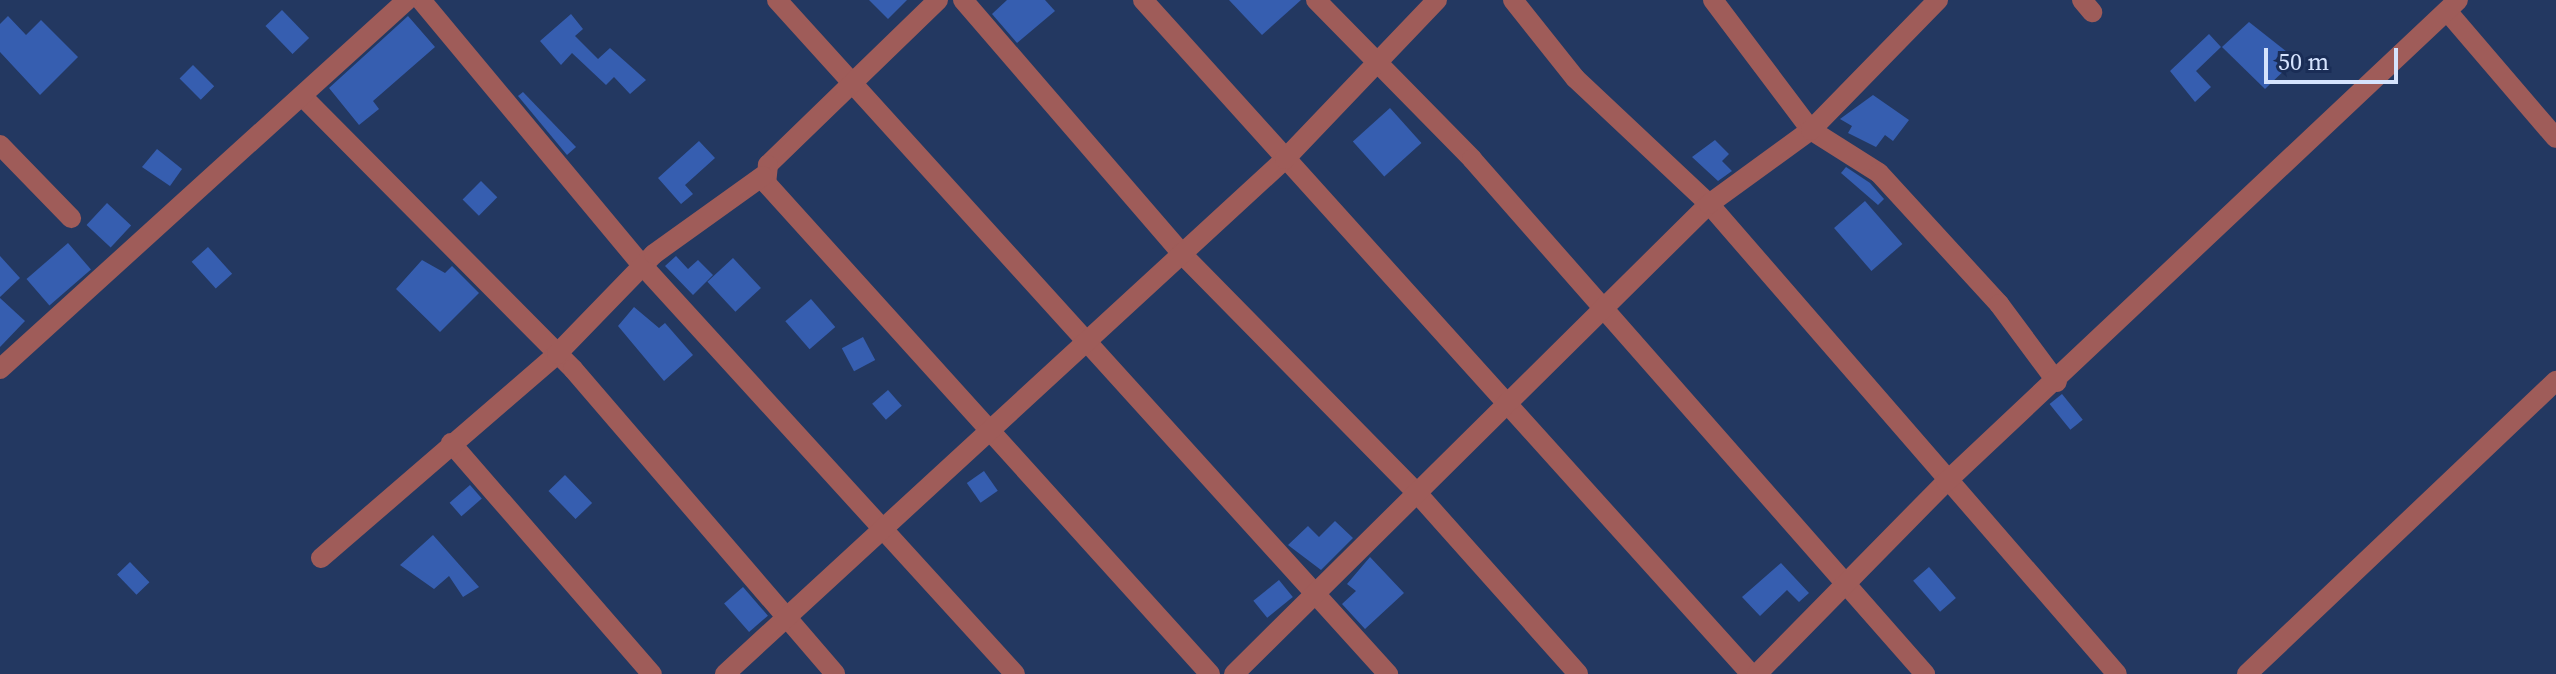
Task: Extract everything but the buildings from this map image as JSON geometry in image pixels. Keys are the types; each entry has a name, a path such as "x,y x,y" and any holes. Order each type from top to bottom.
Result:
{"street":[{"path":"0,369 407,0"},
{"path":"421,0 643,266 880,533 1015,674"},
{"path":"777,0 1388,674"},
{"path":"321,558 557,354 643,266 763,176 851,82 938,0"},
{"path":"963,0 1181,253 1417,493 1578,674"},
{"path":"1143,0 1285,159 1511,401 1754,674 1946,482 2057,382 2453,5 2556,138"},
{"path":"1316,0 1374,66 1472,159 1602,311 1713,428 1841,586 1925,674"},
{"path":"725,674 784,618 992,436 1087,341 1285,159 1437,0"},
{"path":"1513,0 1575,78 1709,204 1946,482 2117,674"},
{"path":"1713,0 1811,130 1879,173 1999,304 2057,382"},
{"path":"1234,674 1317,597 1417,493 1709,204 1811,130 1938,0"},
{"path":"302,96 557,354 835,674"},
{"path":"0,145 71,218"},
{"path":"763,176 992,436 1210,674"},
{"path":"2247,674 2556,381"},
{"path":"451,443 652,674"}]}
